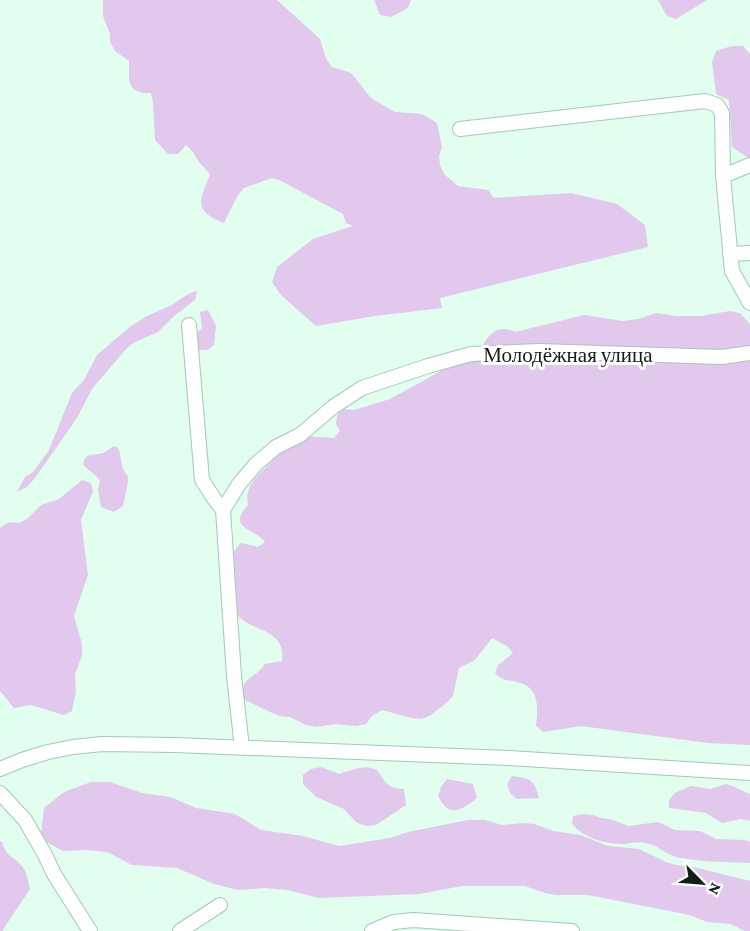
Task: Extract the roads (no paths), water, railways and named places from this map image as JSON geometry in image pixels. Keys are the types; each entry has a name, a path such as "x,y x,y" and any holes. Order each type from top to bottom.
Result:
{"street":[{"path":"460,129 705,101 717,105 722,113 723,177 732,271 750,303"},
{"path":"723,177 750,165"},
{"path":"730,254 750,253"},
{"path":"189,325 202,480 214,500 224,510 234,676 242,748"},
{"name":"Молодёжная улица","path":"224,510 239,484 256,464 276,447 300,435 333,406 362,388 428,366 471,354 539,351 722,357 750,353"},
{"path":"0,769 48,752 102,744 510,758 750,773"},
{"path":"0,793 25,820 54,874 90,931"},
{"path":"180,931 220,905"},
{"path":"372,931 394,922 413,920 572,931"}]}
